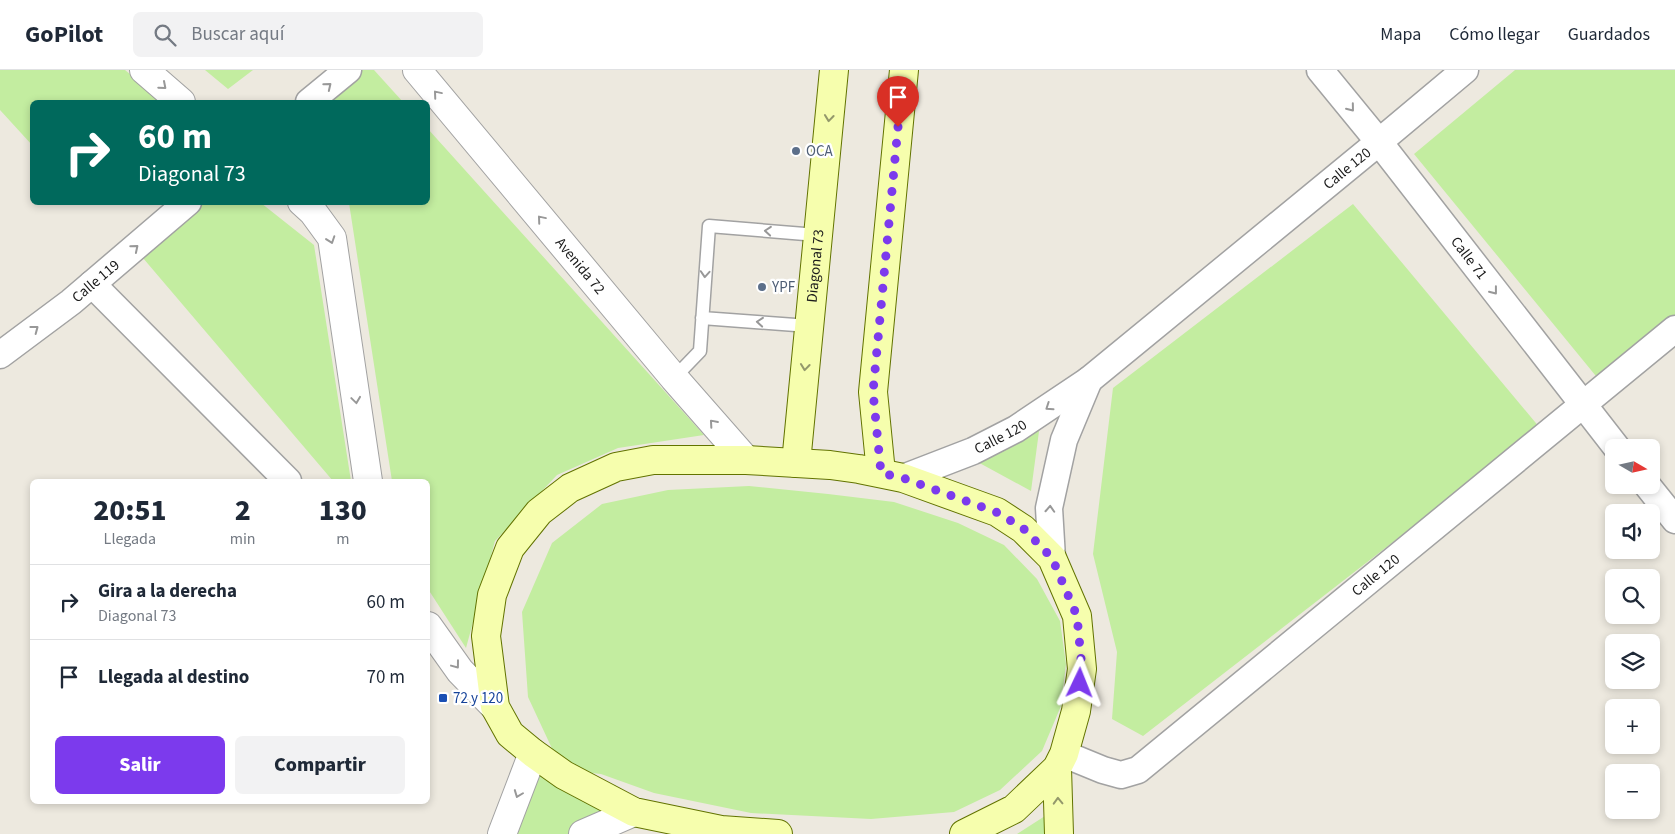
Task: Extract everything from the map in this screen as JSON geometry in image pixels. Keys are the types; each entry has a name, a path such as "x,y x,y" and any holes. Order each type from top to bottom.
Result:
{"main road":[{"name":"Diagonal 73","path":"796,463 834,70"},
{"path":"892,475 873,392 904,70"},
{"path":"778,834 721,830 634,812 564,775 510,734 495,707 486,636 492,595 510,548 539,512 570,488 616,467 653,460 746,460 830,465 892,475 996,512 1023,528 1052,558 1077,616 1082,669 1076,711 1061,761 1060,834"},
{"path":"964,834 1014,809 1061,761"}],"street":[{"path":"144,70 179,100"},
{"path":"310,100 348,70"},
{"name":"Avenida 72","path":"416,70 674,378 746,460"},
{"name":"Calle 71","path":"1320,70 1379,142 1610,439"},
{"name":"Calle 120","path":"892,475 973,451 1016,428 1089,380 1465,70"},
{"name":"Calle 119","path":"0,356 71,302 184,205"},
{"path":"306,205 314,212 332,238 368,479"},
{"path":"92,284 286,479"},
{"name":"Calle 120","path":"1061,761 1121,775 1138,770 1675,329"},
{"name":"Calle 120","path":"1052,558 1049,508 1064,440 1089,380"},
{"path":"1654,494 1675,520"},
{"path":"430,629 460,671 495,707"},
{"path":"502,834 533,753"},
{"path":"583,834 634,812"}],"lane":[{"path":"674,378 700,351 709,226 817,235"},
{"path":"702,318 809,326"}],"green space":[{"path":"0,70 125,70 162,100 30,100 30,143 0,110"},
{"path":"205,70 253,70 228,89"},
{"path":"360,70 374,70 401,100 320,100"},
{"path":"1515,70 1675,70 1675,319 1600,381 1414,154"},
{"path":"430,131 704,435 618,448 557,475 495,541 466,648 430,592 430,479 392,479 349,205 430,205"},
{"path":"1353,204 1540,428 1143,736 1112,719 1117,652 1093,554 1113,388"},
{"path":"198,205 264,205 314,245 351,479 331,479 137,251"},
{"path":"1042,409 1031,491 963,454"},
{"path":"749,486 894,502 958,523 1004,545 1037,579 1060,621 1066,664 1061,706 1042,751 1000,790 954,812 871,819 751,813 654,793 601,774 562,770 528,697 522,612 552,543 602,504 668,490"},
{"path":"534,758 629,812 577,834 504,834"},
{"path":"1045,816 1048,834 1017,834"}],"place":[{"name":"OCA","path":"796,151"},
{"name":"YPF","path":"762,287"},
{"name":"72 y 120","path":"443,698"}],"route":[{"path":"898,127 873,392 881,473 903,478 996,512 1023,528 1052,558 1077,616 1082,669 1080,683"}]}
